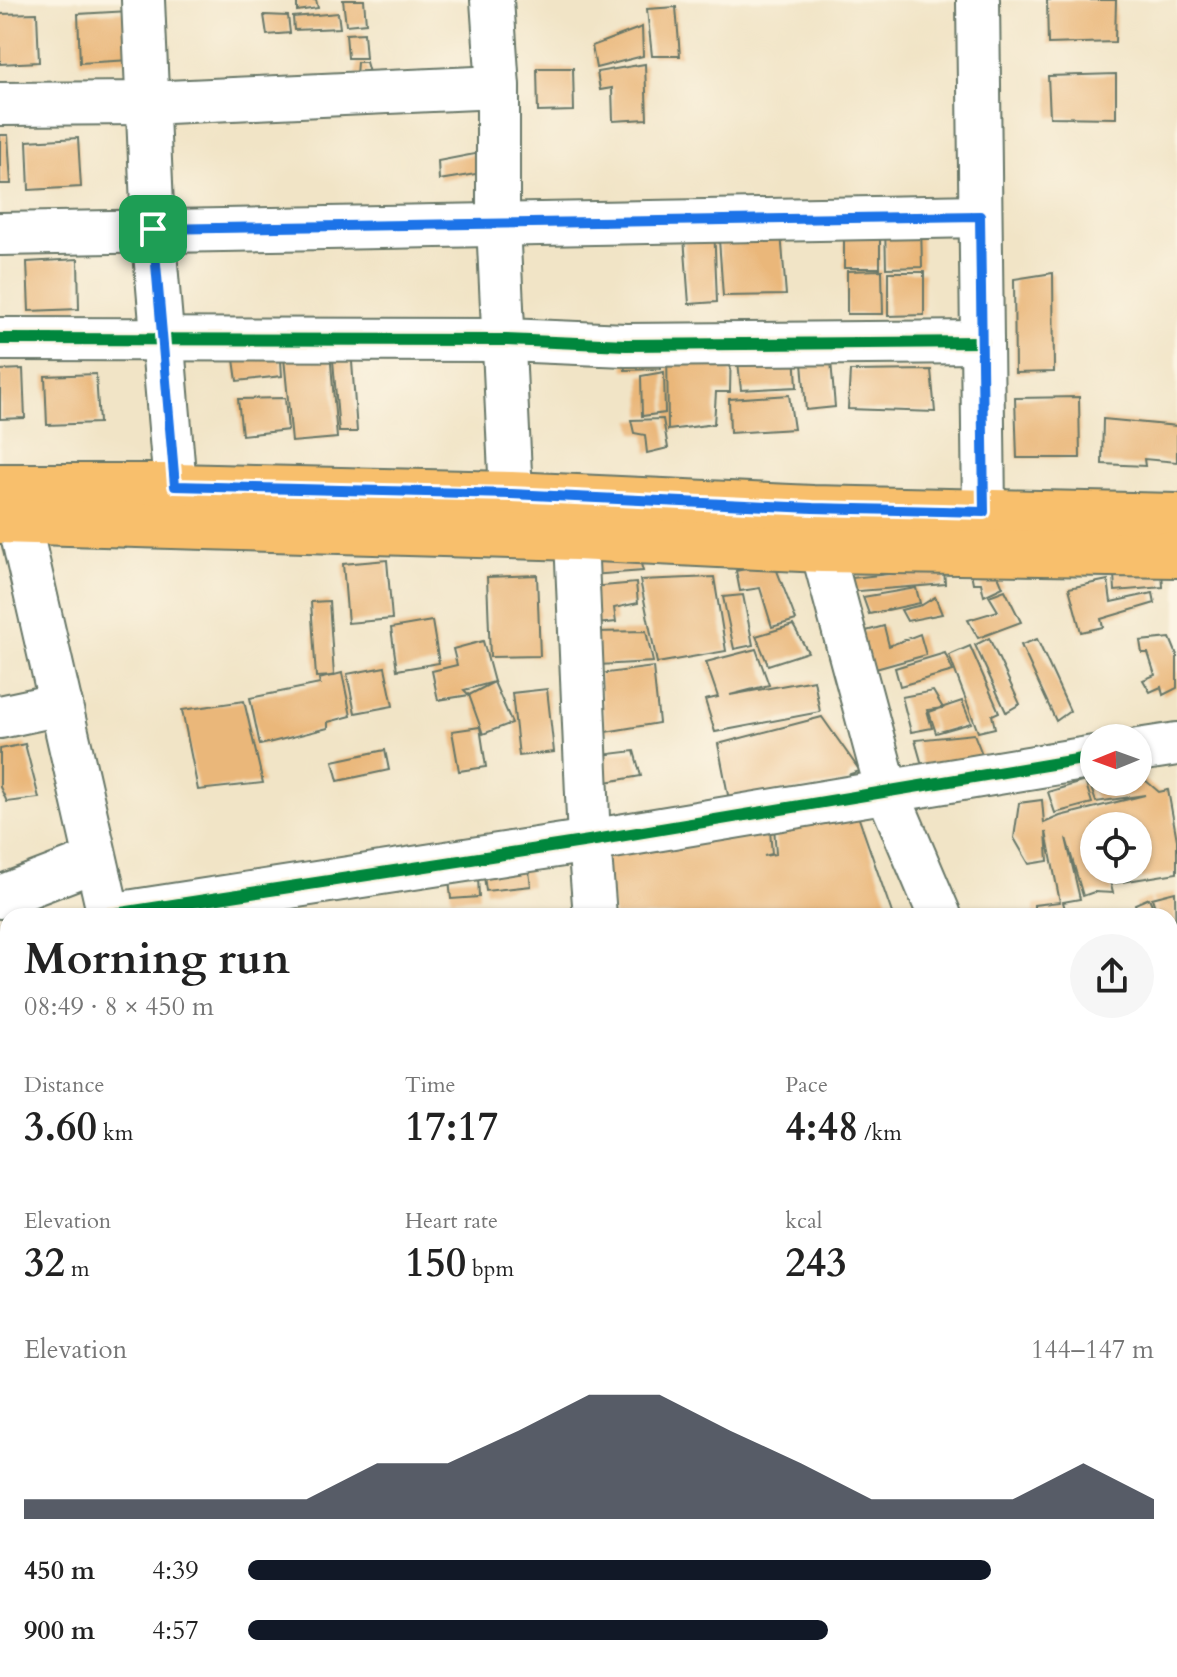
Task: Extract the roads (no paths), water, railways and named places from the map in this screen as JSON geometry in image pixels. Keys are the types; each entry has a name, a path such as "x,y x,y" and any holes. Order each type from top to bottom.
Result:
{"main road":[{"path":"6,504 175,486 511,494 813,508 1177,516"},
{"path":"6,504 822,550 1177,555"}],"street":[{"path":"143,0 153,229 175,486"},
{"path":"492,0 498,87 498,224 506,340 511,494"},
{"path":"978,0 984,512"},
{"path":"0,104 146,103 498,87"},
{"path":"0,234 980,216"},
{"path":"0,339 506,340 626,345 982,342"},
{"path":"6,504 61,704 106,908"},
{"path":"576,538 594,908"},
{"path":"822,550 887,791 937,908"},
{"path":"0,717 61,704"},
{"path":"1152,748 1177,744"},
{"path":"159,908 1080,759"},
{"path":"0,897 94,861"}]}
